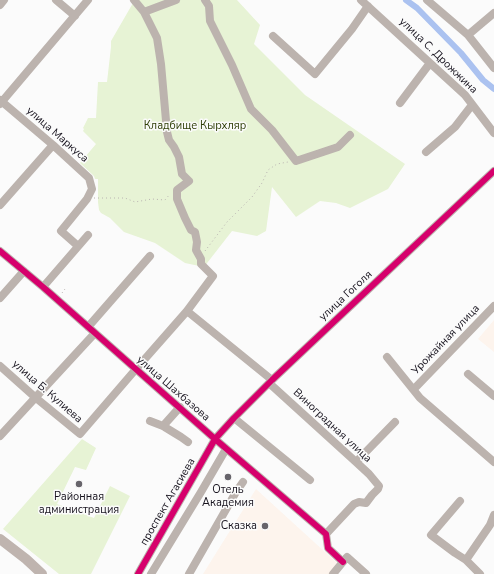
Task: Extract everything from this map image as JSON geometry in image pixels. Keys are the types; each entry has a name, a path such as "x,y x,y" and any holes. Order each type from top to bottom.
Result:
{"main road":[{"path":"0,539 25,559 32,574"},
{"path":"0,539 42,574"}],"street":[{"path":"0,5 4,0"},
{"path":"56,0 75,16"},
{"path":"1,102 88,0"},
{"path":"134,0 144,12 157,38 161,64 167,132 169,140 179,157 182,174 189,181 177,190 177,199 191,230 195,232 197,242 196,250 201,259 201,264 213,276 187,311 136,369"},
{"path":"144,12 176,0"},
{"path":"205,0 208,6 210,21 232,65 251,109 272,130 296,161 338,147 350,135"},
{"name":"улица С. Дрожжина","path":"361,0 465,95 494,133"},
{"path":"426,0 468,35 494,68"},
{"path":"273,36 315,74 352,30 368,6"},
{"path":"468,35 494,13"},
{"path":"400,103 430,63"},
{"name":"улица Маркуса","path":"1,102 53,145 89,178 92,189 88,197"},
{"path":"426,152 455,127 472,105"},
{"path":"0,205 53,145"},
{"name":"улица Гоголя","path":"215,439 270,381 494,170"},
{"path":"78,246 61,231 88,197"},
{"path":"43,287 88,235"},
{"name":"улица Шахбазова","path":"0,251 88,326 226,449 326,534"},
{"path":"88,326 150,256"},
{"path":"0,298 24,272"},
{"name":"Урожайная улица","path":"414,389 494,306"},
{"name":"Виноградная улица","path":"187,311 270,381 369,474 379,486 366,503 359,502 354,504 326,534"},
{"path":"0,436 95,333"},
{"path":"387,357 420,398 494,462"},
{"name":"улица Б. Кулиева","path":"0,366 80,434 136,369"},
{"path":"468,374 494,396"},
{"path":"163,426 180,407"},
{"path":"234,418 310,480"},
{"path":"150,421 163,426 188,442"},
{"path":"356,462 395,422"},
{"name":"проспект Агасиева","path":"138,574 215,439"},
{"path":"152,574 226,449"},
{"path":"189,574 243,482"},
{"path":"460,501 431,535 466,560 480,574"},
{"path":"466,560 490,525 494,515"},
{"path":"326,534 328,548 366,574"},
{"path":"333,574 345,559"}],"path":[{"path":"200,258 227,222 252,198 262,183 268,170 277,164 296,161"},
{"path":"88,197 125,198 135,202 152,199 165,200 169,195 177,190"},
{"path":"62,293 65,289"}],"shaded area":[{"path":"494,320 494,352 478,339"},
{"name":"Сказка","path":"256,489 337,563 329,574 203,574"}],"green space":[{"name":"Кладбище Кырхляр","path":"133,0 237,0 260,25 254,44 305,95 405,164 388,189 350,208 336,203 320,201 296,217 272,187 266,231 257,236 232,231 204,267 185,263 155,243 124,232 110,218 101,213 99,210 98,179 95,179 94,176 80,163 96,144 83,131 83,128 88,118 96,118 98,82 107,82 111,41 133,3"},
{"path":"82,439 96,448 86,470 75,467 57,504 94,518 110,486 130,496 91,574 59,574 3,529"}],"waterway":[{"path":"406,0 417,8 461,53 483,80 494,89"}],"cycle path":[{"path":"138,574 215,439 272,380 494,171"},
{"path":"0,251 326,534 328,548 343,562"}],"place":[{"name":"Отель Академия","path":"228,477"},
{"name":"Районная администрация","path":"79,484"},
{"name":"Сказка","path":"265,526"}]}
